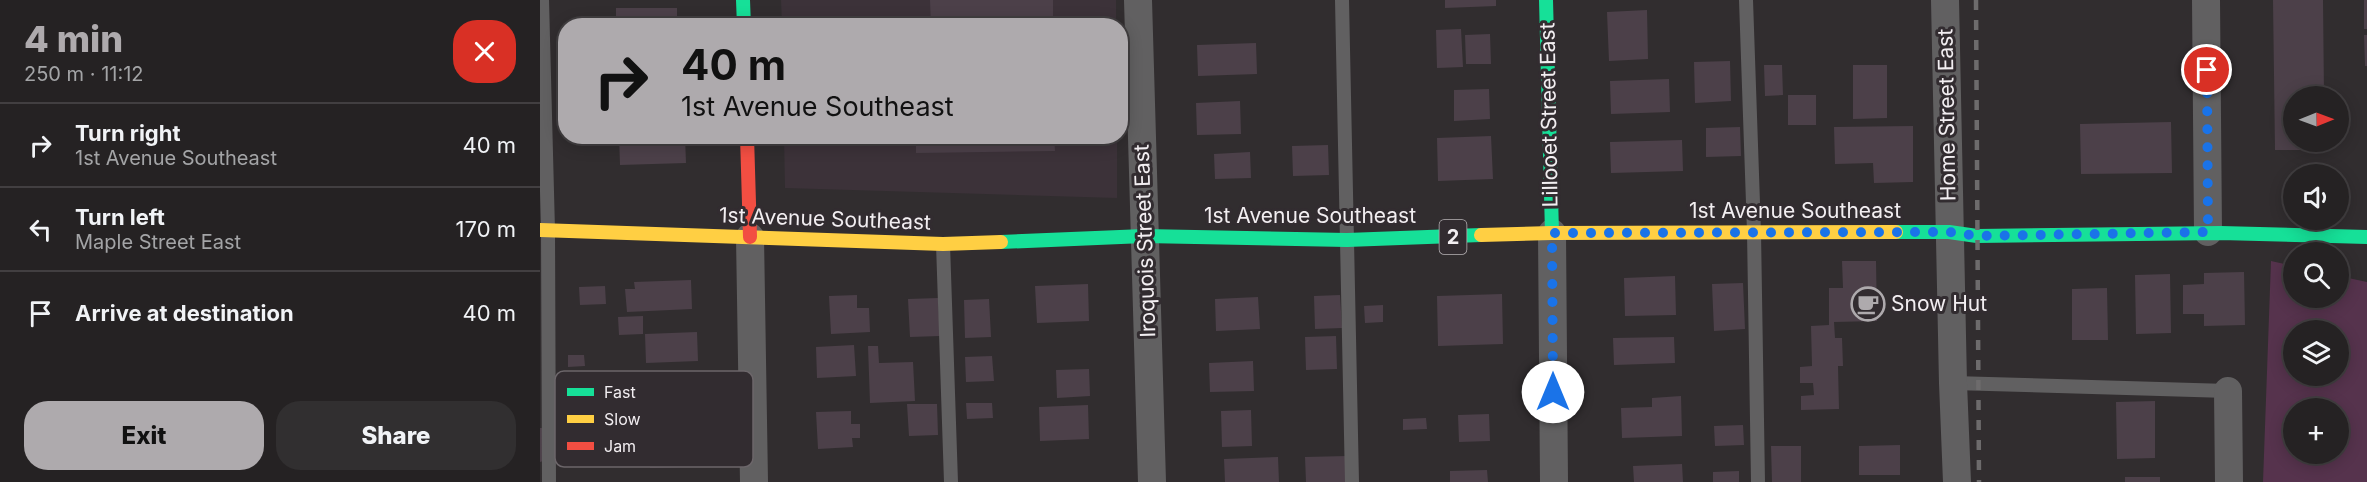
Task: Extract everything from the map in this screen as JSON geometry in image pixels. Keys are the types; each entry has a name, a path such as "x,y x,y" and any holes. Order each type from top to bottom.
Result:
{"main road":[{"path":"743,0 744,18"},
{"name":"Lillooet Street East","path":"1546,0 1552,233"},
{"path":"747,144 750,237"},
{"name":"1st Avenue Southeast","path":"544,230 943,244 1144,236 1347,240 1552,233 1754,232 1949,232 1977,236 2208,232 2300,233 2367,237"}],"street":[{"name":"Iroquois Street East","path":"1138,0 1152,482"},
{"name":"Home Street East","path":"1945,0 1957,482"},
{"path":"2206,0 2208,232"},
{"name":"Lillooet Street East","path":"1552,233 1554,482"},
{"path":"750,237 752,371"},
{"path":"2228,391 2229,482"},
{"path":"753,421 754,482"}],"lane":[{"path":"542,0 549,482"},
{"path":"1342,0 1352,482"},
{"path":"1746,0 1754,232 1758,482"},
{"path":"943,244 951,482"},
{"path":"1953,383 2228,391"}],"shaded area":[{"path":"781,0 1116,0 1116,18 782,18"},
{"path":"784,144 1117,144 1117,198 785,188"},
{"path":"2271,261 2283,264 2283,308 2349,308 2349,278 2367,282 2367,482 2263,482"}],"building":[{"path":"930,0 1053,0 1053,18 931,18"},
{"path":"1445,0 1496,0 1496,6 1445,8"},
{"path":"2273,0 2323,0 2324,86 2283,86 2283,150 2275,150"},
{"path":"2364,0 2367,0 2367,29 2364,29"},
{"path":"616,8 677,8 677,18 616,18"},
{"path":"1647,10 1648,59 1609,61 1607,12"},
{"path":"1461,29 1463,67 1437,68 1436,30"},
{"path":"1490,34 1491,64 1466,64 1465,35"},
{"path":"2364,35 2367,35 2367,66 2365,66"},
{"path":"1256,43 1257,74 1198,76 1197,45"},
{"path":"1730,61 1731,101 1695,103 1694,62"},
{"path":"1764,65 1782,65 1783,95 1765,96"},
{"path":"1853,65 1887,65 1887,118 1853,119"},
{"path":"1669,79 1670,112 1611,114 1610,81"},
{"path":"1489,89 1490,119 1454,121 1454,90"},
{"path":"1788,95 1816,95 1816,125 1788,125"},
{"path":"1240,101 1241,134 1197,135 1196,103"},
{"path":"2171,122 2172,173 2081,174 2080,124"},
{"path":"1913,126 1913,182 1874,183 1873,163 1835,164 1834,127"},
{"path":"1740,127 1741,156 1706,157 1706,128"},
{"path":"1491,136 1493,179 1438,181 1437,138"},
{"path":"1682,140 1683,171 1611,173 1610,142"},
{"path":"619,144 685,144 686,163 620,165"},
{"path":"916,144 1055,144 1055,151 916,153"},
{"path":"1328,145 1329,175 1293,176 1292,146"},
{"path":"1250,152 1251,178 1215,179 1214,154"},
{"path":"1842,261 1876,261 1877,321 1834,322 1835,338 1842,338 1843,366 1838,366 1839,409 1801,410 1801,396 1814,395 1813,383 1800,383 1800,367 1812,366 1811,326 1829,325 1829,288 1843,288"},
{"path":"2244,272 2245,325 2204,326 2204,314 2183,314 2183,285 2204,284 2204,273"},
{"path":"2170,274 2171,333 2136,334 2135,275"},
{"path":"1675,276 1676,315 1625,316 1624,278"},
{"path":"691,280 692,309 627,312 625,289 635,289 634,282"},
{"path":"1743,283 1745,329 1714,331 1712,284"},
{"path":"1088,284 1089,321 1037,323 1035,286"},
{"path":"605,286 606,304 580,305 579,287"},
{"path":"2107,288 2108,340 2072,340 2072,289"},
{"path":"1502,294 1503,344 1438,346 1437,296"},
{"path":"857,295 857,308 869,308 870,332 831,334 829,296"},
{"path":"1340,295 1342,328 1315,329 1314,296"},
{"path":"1258,297 1260,329 1216,331 1215,299"},
{"path":"938,298 940,336 910,337 908,299"},
{"path":"989,299 991,337 965,338 964,300"},
{"path":"1383,305 1383,322 1365,323 1364,306"},
{"path":"643,316 643,334 619,335 618,317"},
{"path":"697,332 698,361 646,363 645,334"},
{"path":"1336,336 1337,369 1306,370 1305,337"},
{"path":"1674,337 1675,363 1614,365 1613,338"},
{"path":"854,345 856,376 817,378 816,347"},
{"path":"868,346 878,346 879,363 913,362 915,401 870,403"},
{"path":"568,355 584,355 585,366 568,367"},
{"path":"992,356 994,381 966,382 965,357"},
{"path":"1253,361 1254,391 1210,392 1209,363"},
{"path":"1089,369 1090,396 1057,398 1056,370"},
{"path":"1681,396 1682,436 1622,438 1621,408 1652,407 1652,398"},
{"path":"2155,401 2155,458 2117,459 2116,402"},
{"path":"966,403 992,403 993,418 967,419"},
{"path":"907,404 937,404 938,435 909,436"},
{"path":"1088,405 1089,439 1040,441 1039,407"},
{"path":"1251,410 1252,446 1222,447 1221,411"},
{"path":"851,411 851,424 860,424 860,438 852,438 853,447 818,449 816,412"},
{"path":"1489,414 1490,441 1459,442 1458,415"},
{"path":"1426,418 1427,429 1403,430 1403,419"},
{"path":"1743,425 1744,445 1715,446 1714,426"},
{"path":"540,428 542,428 543,461 540,462"},
{"path":"1900,445 1900,475 1859,475 1859,446"},
{"path":"1771,446 1801,446 1801,482 1772,482"},
{"path":"1347,456 1348,482 1306,482 1305,457"},
{"path":"1278,457 1279,482 1225,482 1224,459"},
{"path":"1682,464 1683,482 1634,482 1633,466"},
{"path":"1487,470 1488,482 1450,482 1450,471"},
{"path":"1739,471 1739,482 1713,482 1713,472"},
{"path":"2125,477 2160,477 2160,482 2125,482"}],"railway":[{"path":"1976,0 1979,482"}],"traffic: fast":[{"path":"743,0 744,18"},
{"path":"1546,0 1552,233"},
{"path":"1896,232 1949,232 1977,236 2221,233 2367,237"},
{"path":"1001,242 1144,236 1347,240 1481,235"}],"traffic: slow":[{"path":"540,230 943,244 1001,242"},
{"path":"1481,235 1896,232"}],"traffic: jam":[{"path":"747,144 750,237"}],"place":[{"name":"Snow Hut","path":"1868,304"}],"route":[{"path":"1553,392 1552,233 1949,232 1977,236 2208,232 2207,70"}]}
